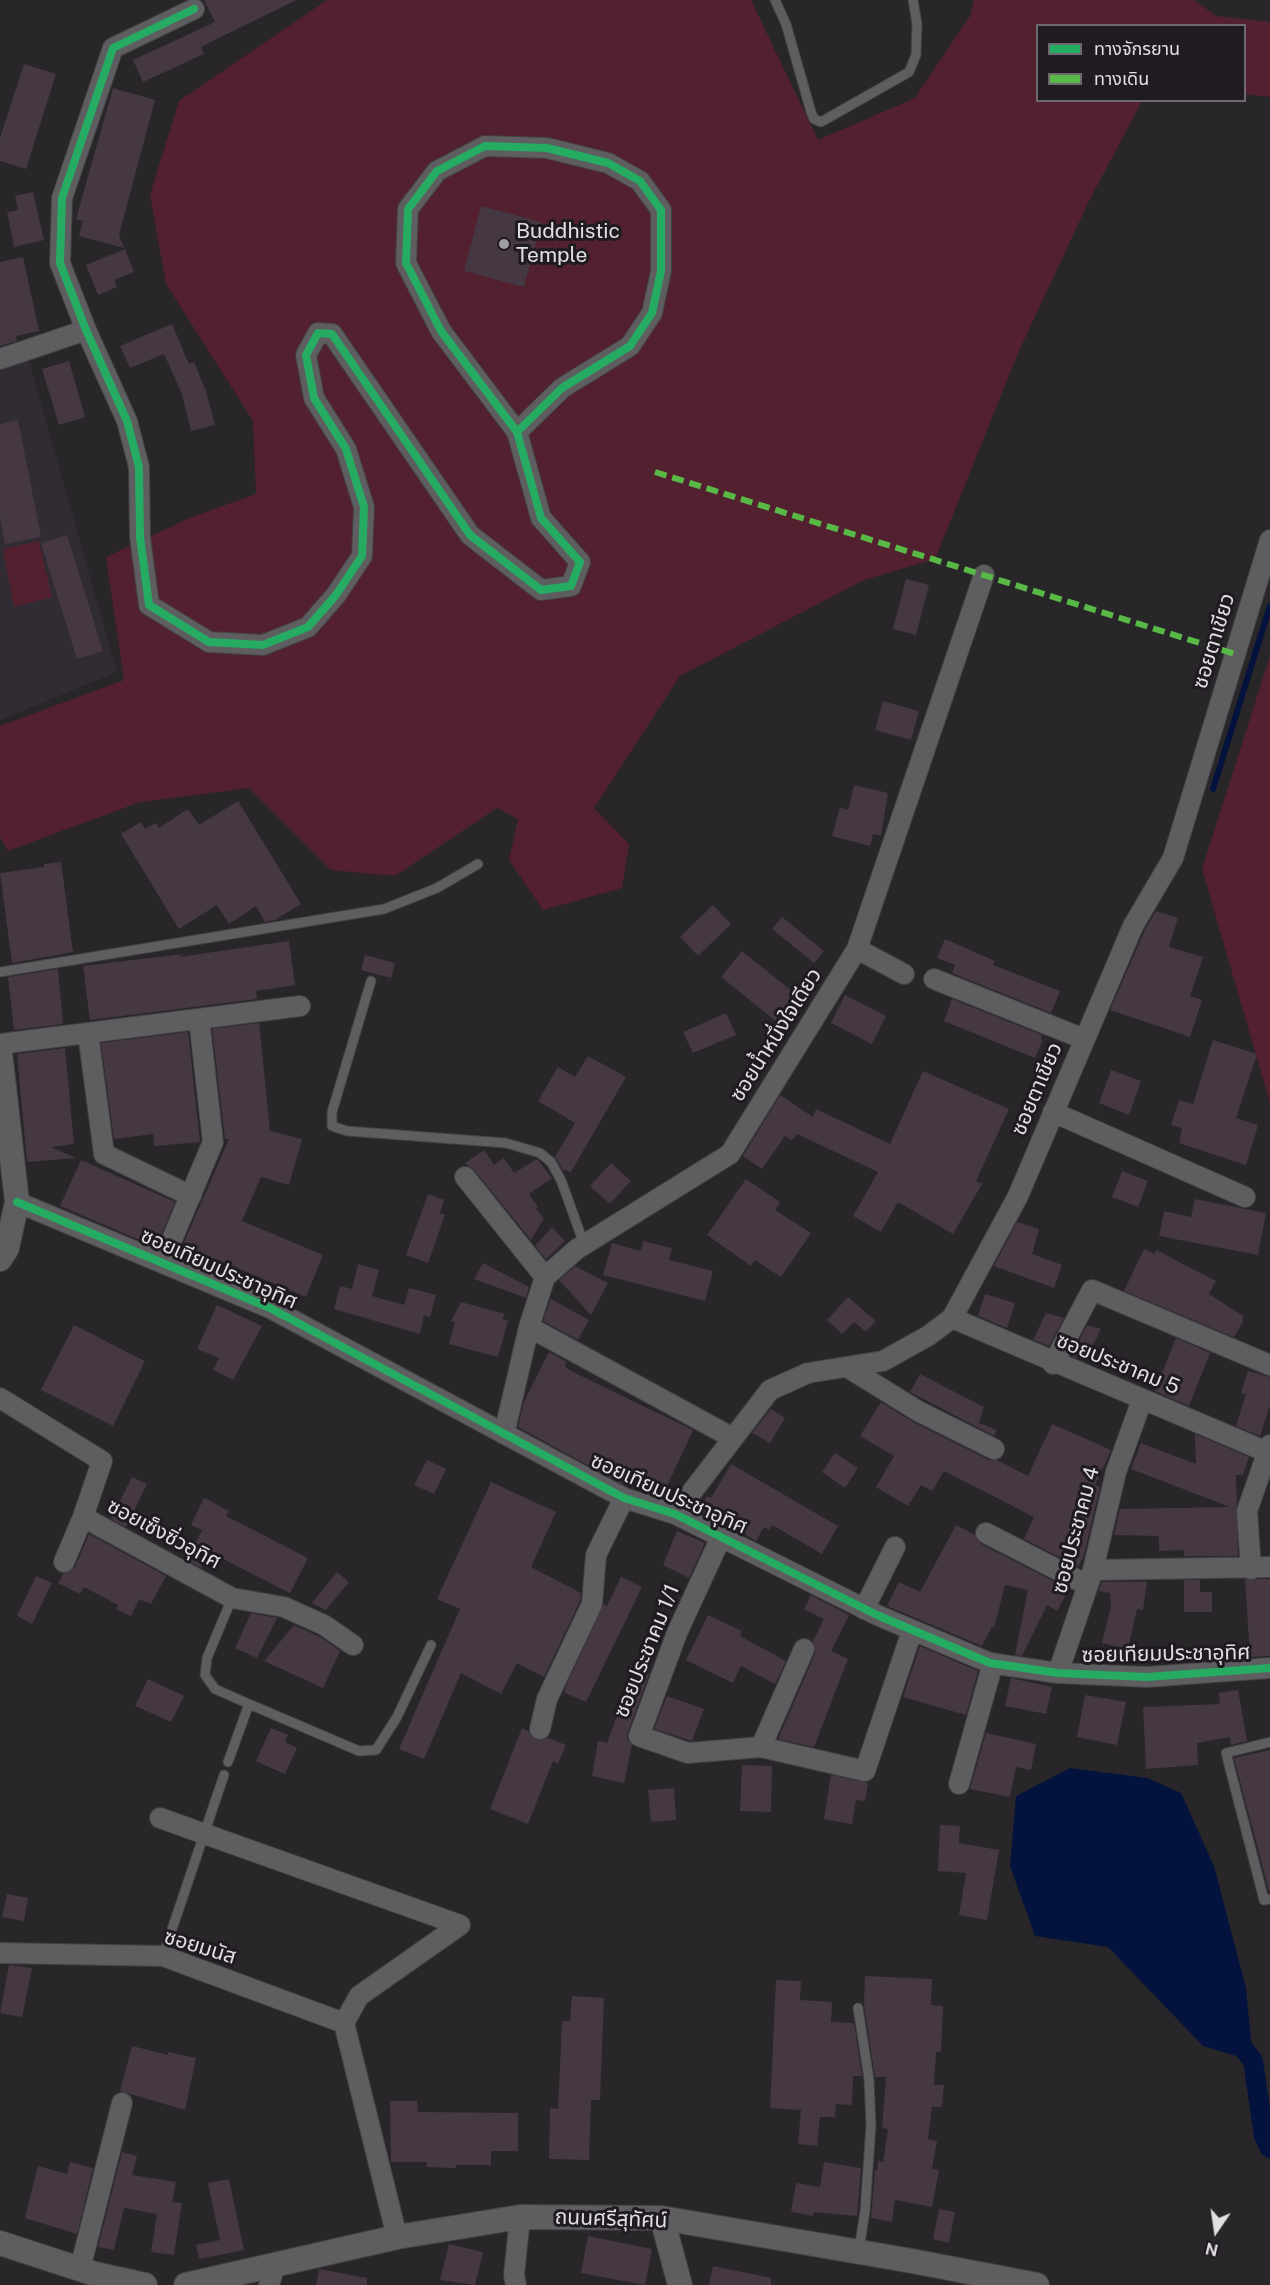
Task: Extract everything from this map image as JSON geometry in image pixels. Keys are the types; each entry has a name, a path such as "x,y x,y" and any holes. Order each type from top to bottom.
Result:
{"street":[{"path":"194,9 113,48 62,198 60,262 86,330 127,421 139,467 140,537 149,605 209,642 263,645 308,627 336,595 362,556 364,507 346,449 314,398 306,355 318,333 332,334 470,535 541,590 571,586 580,562 541,518 517,432 441,331 406,263 408,209 437,171 485,146 547,148 608,163 640,181 661,210 661,271 652,313 630,346 562,388 517,432"},
{"path":"0,359 86,330"},
{"name":"ซอยตาเขียว","path":"675,1514 770,1390 808,1373 883,1361 928,1336 952,1318 1018,1196 1133,926 1173,858 1270,540"},
{"name":"ซอยน้ำหนึ่งใจเดียว","path":"544,1277 584,1245 730,1154 856,950 984,575"},
{"path":"856,950 904,974"},
{"path":"934,979 1084,1039"},
{"path":"0,1044 300,1006"},
{"path":"162,1263 213,1142 199,1019"},
{"path":"88,1033 104,1154 190,1196"},
{"path":"0,1052 17,1203 7,1248 0,1259"},
{"path":"1053,1112 1245,1197"},
{"path":"465,1177 544,1277 529,1327 504,1434"},
{"name":"ซอยเทียมประชาอุทิศ","path":"17,1203 270,1308 624,1498 675,1514 722,1535 912,1632 993,1663 1058,1673 1148,1677 1270,1668"},
{"path":"1053,1364 1092,1290 1270,1365"},
{"name":"ซอยประชาคม 5","path":"952,1318 1053,1364 1268,1448"},
{"path":"529,1327 733,1438"},
{"path":"847,1367 918,1411 994,1449"},
{"name":"ซอยเซ็งซิ่วอุทิศ","path":"0,1398 102,1461 83,1517 232,1598 284,1607 324,1625 354,1645"},
{"name":"ซอยประชาคม 4","path":"1058,1673 1090,1577 1116,1472 1142,1400"},
{"path":"986,1533 1090,1577 1260,1568 1247,1511 1268,1448"},
{"path":"540,1729 547,1699 592,1604 596,1555 624,1498"},
{"path":"64,1562 83,1517"},
{"name":"ซอยประชาคม 1/1","path":"722,1535 677,1633 639,1736 688,1753 761,1747"},
{"path":"864,1609 895,1547"},
{"path":"804,1649 761,1747 866,1771 912,1632"},
{"path":"959,1784 993,1663"},
{"path":"160,1818 460,1925 359,1996 344,2023 397,2237"},
{"name":"ซอยมนัส","path":"0,1953 163,1956 344,2023"},
{"path":"80,2270 122,2103"},
{"path":"516,2285 514,2276 520,2217"},
{"name":"ถนนศรีสุทัศน์","path":"186,2285 272,2275 397,2237 520,2217 662,2218 859,2251 1037,2285"},
{"path":"662,2218 680,2285"},
{"path":"0,2243 80,2270 136,2285 145,2285"}],"lane":[{"path":"775,0 786,24 811,112 814,119 821,122 909,72 916,55 917,24 913,0"},
{"path":"0,972 384,909 437,888 478,864"},
{"path":"371,981 332,1112 332,1126 347,1131 506,1143 540,1153 551,1162 561,1180 584,1245"},
{"path":"232,1598 207,1658 205,1675 215,1689 359,1751 376,1750 397,1717 431,1646"},
{"path":"228,1762 249,1704"},
{"path":"1270,1742 1226,1753 1264,1900 1270,1899"},
{"path":"163,1956 202,1834 224,1775"},
{"path":"858,2008 869,2079 871,2125 865,2211 859,2251"}],"shaded area":[{"path":"327,0 751,0 818,140 915,98 970,16 974,0 1194,0 1216,16 1270,22 1270,97 1246,94 1246,24 1036,24 1036,102 1141,102 1089,201 1018,353 935,559 864,580 680,676 594,808 629,844 622,888 543,910 509,860 518,819 497,808 395,876 331,870 249,788 140,802 8,851 0,837 0,726 124,680 106,557 192,517 256,494 253,421 166,284 150,195 179,101"},
{"path":"29,361 117,672 0,720 0,371"},
{"path":"39,541 52,597 14,607 3,549"},
{"path":"1270,656 1270,1103 1202,869"}],"water":[{"path":"1070,1768 1147,1778 1181,1793 1214,1866 1246,1988 1253,2061 1203,2046 1108,1947 1035,1936 1010,1866 1016,1796"}],"building":[{"path":"204,0 296,0 201,47 204,54 143,82 133,60 215,22"},
{"path":"24,64 56,74 26,169 0,161 0,138"},
{"path":"113,88 155,100 119,235 124,248 79,236 83,221 76,219"},
{"path":"33,192 44,240 14,247 7,212 18,210 15,196"},
{"path":"481,206 541,222 524,287 464,271"},
{"path":"125,249 134,272 114,280 117,287 98,295 86,265"},
{"path":"23,257 39,331 16,336 17,341 0,346 0,262"},
{"path":"172,324 189,364 194,362 206,391 215,425 191,431 182,394 164,354 130,368 120,346"},
{"path":"69,361 85,417 59,425 42,369"},
{"path":"18,420 41,537 5,544 0,517 0,424"},
{"path":"67,535 103,651 77,659 41,543"},
{"path":"906,579 929,585 916,635 893,629"},
{"path":"883,701 919,711 911,740 875,730"},
{"path":"854,785 888,793 881,836 873,834 870,846 832,836 840,807 848,810"},
{"path":"238,801 301,904 275,920 265,922 256,906 229,924 217,905 179,929 121,834 141,822 145,829 156,823 159,828 188,809 199,825"},
{"path":"61,862 73,952 12,963 0,873 44,867 44,864"},
{"path":"713,905 731,924 698,956 680,937"},
{"path":"1156,911 1178,918 1169,947 1203,957 1190,996 1202,1000 1190,1037 1110,1010 1145,930"},
{"path":"782,917 824,951 814,963 772,929"},
{"path":"945,939 995,961 993,965 1060,991 1051,1013 952,973 955,965 937,958"},
{"path":"289,941 295,985 256,991 257,999 90,1020 83,966 183,954 179,957"},
{"path":"742,951 803,1000 782,1026 721,977"},
{"path":"365,955 395,963 391,978 361,970"},
{"path":"58,969 63,1024 14,1030 8,977"},
{"path":"845,995 886,1016 872,1044 831,1023"},
{"path":"952,999 1042,1035 1043,1040 1035,1058 944,1021"},
{"path":"726,1013 736,1035 693,1053 683,1032"},
{"path":"259,1023 270,1131 302,1139 289,1185 261,1177 242,1221 323,1255 306,1297 223,1262 218,1273 178,1256 229,1139 225,1139 212,1029"},
{"path":"188,1032 200,1142 154,1146 153,1134 114,1139 101,1043"},
{"path":"1213,1040 1257,1054 1236,1118 1258,1125 1246,1165 1179,1143 1182,1128 1171,1125 1179,1100 1193,1104"},
{"path":"65,1048 74,1144 51,1147 76,1158 27,1162 17,1054"},
{"path":"588,1056 626,1077 571,1172 563,1170 555,1157 575,1123 538,1101 558,1067 575,1077"},
{"path":"1111,1070 1141,1081 1129,1115 1099,1103"},
{"path":"923,1071 1009,1109 976,1181 982,1184 953,1234 898,1202 881,1232 853,1216 878,1172 797,1134 792,1140 785,1136 762,1169 743,1156 780,1095 813,1117 816,1109 890,1144"},
{"path":"484,1150 494,1165 504,1158 514,1173 537,1159 552,1178 529,1194 538,1207 536,1209 544,1218 531,1240 474,1170 465,1163"},
{"path":"81,1160 175,1202 156,1247 60,1206"},
{"path":"611,1163 631,1181 610,1204 590,1186"},
{"path":"1122,1171 1148,1181 1138,1207 1112,1197"},
{"path":"746,1179 780,1202 775,1210 811,1233 781,1277 755,1260 751,1266 707,1235"},
{"path":"428,1194 444,1200 440,1213 445,1215 428,1263 406,1255"},
{"path":"1195,1199 1266,1213 1258,1255 1159,1236 1164,1211 1191,1217"},
{"path":"1017,1222 1039,1229 1032,1254 1062,1265 1054,1288 994,1266"},
{"path":"552,1227 565,1241 546,1259 535,1246"},
{"path":"643,1241 672,1248 669,1260 713,1271 705,1301 603,1275 612,1243 641,1251"},
{"path":"1144,1249 1155,1254 1156,1250 1216,1281 1209,1294 1243,1316 1243,1322 1234,1337 1124,1291"},
{"path":"483,1263 529,1287 526,1298 474,1279"},
{"path":"358,1264 379,1270 372,1296 404,1305 409,1288 436,1295 430,1317 424,1315 420,1334 334,1309 340,1286 352,1289"},
{"path":"575,1266 608,1283 591,1315 559,1280"},
{"path":"985,1294 1015,1303 1007,1328 978,1316"},
{"path":"848,1297 876,1321 866,1332 854,1322 842,1334 827,1320"},
{"path":"551,1299 589,1320 578,1340 543,1321"},
{"path":"461,1302 505,1314 502,1319 508,1321 498,1357 449,1344 455,1322 451,1321"},
{"path":"217,1305 262,1326 233,1380 213,1370 219,1358 197,1349"},
{"path":"1046,1313 1064,1318 1049,1346 1033,1340"},
{"path":"74,1325 145,1361 113,1426 41,1390"},
{"path":"1087,1325 1101,1329 1085,1361 1071,1356"},
{"path":"1176,1338 1210,1353 1189,1406 1155,1391"},
{"path":"549,1352 567,1362 565,1367 575,1373 693,1430 662,1497 624,1485 518,1427 523,1404"},
{"path":"1248,1371 1270,1377 1270,1405 1260,1436 1236,1426 1246,1394 1241,1393"},
{"path":"920,1374 984,1407 979,1423 997,1430 994,1436 910,1392"},
{"path":"881,1402 913,1422 989,1460 997,1460 1028,1476 1052,1424 1111,1450 1095,1485 1100,1487 1084,1555 1078,1567 1024,1539 1034,1517 944,1471 932,1491 921,1485 908,1506 876,1487 894,1456 860,1436"},
{"path":"771,1409 785,1418 770,1443 752,1433"},
{"path":"1195,1434 1249,1457 1243,1475 1236,1475 1238,1556 1184,1556 1184,1550 1159,1551 1159,1536 1114,1535 1120,1509 1230,1507 1131,1469 1141,1443 1196,1464"},
{"path":"835,1453 858,1468 845,1488 822,1472"},
{"path":"427,1460 446,1469 434,1494 414,1485"},
{"path":"731,1464 838,1526 822,1554 772,1525 769,1530 764,1527 756,1541 728,1524 698,1512 707,1496 711,1498"},
{"path":"132,1477 147,1484 126,1527 111,1519"},
{"path":"491,1482 556,1512 531,1567 581,1593 580,1601 544,1677 517,1663 501,1694 461,1673 424,1759 399,1749 460,1609 437,1599"},
{"path":"204,1498 229,1511 226,1516 308,1558 290,1593 209,1552 201,1568 187,1560 202,1530 191,1525"},
{"path":"956,1525 975,1535 981,1544 1069,1589 1057,1611 1047,1605 1022,1656 1015,1655 1028,1590 1005,1585 994,1628 992,1627 982,1646 887,1606 899,1582 920,1592"},
{"path":"677,1531 705,1543 689,1578 663,1565"},
{"path":"89,1534 166,1576 151,1604 139,1599 131,1616 116,1609 118,1605 84,1587 80,1594 58,1583 63,1574 75,1567"},
{"path":"337,1572 349,1582 326,1610 312,1603"},
{"path":"36,1576 52,1583 32,1624 17,1616"},
{"path":"621,1577 642,1587 586,1702 565,1693 565,1688 604,1604 607,1606"},
{"path":"1245,1579 1270,1579 1270,1656 1250,1657"},
{"path":"1184,1580 1200,1580 1200,1592 1212,1592 1212,1612 1184,1612"},
{"path":"1102,1582 1147,1582 1143,1610 1137,1609 1128,1649 1102,1643 1111,1606 1110,1593 1098,1591"},
{"path":"811,1595 849,1615 831,1651 848,1659 814,1747 778,1739 815,1654 813,1641 824,1619 804,1609"},
{"path":"251,1613 277,1618 257,1658 235,1648"},
{"path":"708,1615 742,1631 740,1636 786,1661 775,1684 741,1666 733,1683 686,1660"},
{"path":"294,1625 322,1638 340,1651 323,1688 264,1661"},
{"path":"920,1646 978,1671 966,1715 903,1697"},
{"path":"634,1669 649,1674 628,1732 627,1739 632,1745 624,1783 592,1776 598,1741 607,1743"},
{"path":"1011,1678 1052,1687 1046,1714 1005,1706"},
{"path":"148,1679 184,1696 171,1722 135,1706"},
{"path":"1238,1690 1247,1741 1231,1745 1230,1737 1197,1743 1198,1765 1146,1769 1143,1707 1220,1704 1219,1693"},
{"path":"1085,1695 1126,1702 1117,1745 1077,1737"},
{"path":"667,1696 704,1709 692,1741 654,1729"},
{"path":"271,1728 288,1735 285,1742 297,1748 285,1774 256,1761"},
{"path":"522,1728 537,1740 548,1738 566,1745 558,1764 553,1761 528,1824 490,1809"},
{"path":"986,1733 1036,1744 1031,1770 1016,1767 1010,1797 970,1789"},
{"path":"1270,1750 1270,1891 1269,1891 1234,1758"},
{"path":"742,1765 772,1766 771,1812 740,1811"},
{"path":"831,1775 868,1783 865,1801 856,1800 852,1824 824,1819"},
{"path":"674,1788 676,1820 651,1822 648,1790"},
{"path":"940,1825 960,1826 959,1843 999,1850 987,1920 959,1915 966,1873 938,1871"},
{"path":"7,1894 28,1898 24,1921 2,1917"},
{"path":"9,1965 32,1968 22,2017 0,2013"},
{"path":"865,1976 932,1979 931,2005 943,2006 941,2052 936,2052 934,2085 944,2085 942,2107 932,2107 928,2139 937,2141 932,2169 939,2170 932,2207 895,2200 892,2222 871,2218 875,2170 877,2170 878,2161 883,2162 888,2129 882,2128 886,2077 875,2077 864,2004"},
{"path":"776,1980 801,1981 800,2000 832,2002 831,2022 854,2023 862,2076 853,2076 852,2105 836,2104 835,2117 820,2117 817,2146 798,2144 801,2110 770,2108"},
{"path":"572,1996 604,1998 600,2100 591,2100 589,2160 549,2159 550,2108 558,2109 562,2021 570,2021"},
{"path":"132,2046 168,2055 168,2052 196,2058 185,2110 120,2091"},
{"path":"390,2101 417,2101 418,2112 518,2113 518,2151 491,2151 491,2165 456,2165 456,2168 426,2167 427,2162 391,2162"},
{"path":"122,2152 137,2156 132,2175 176,2182 172,2202 182,2203 174,2255 151,2252 157,2214 124,2208 114,2250 98,2247"},
{"path":"70,2162 93,2168 77,2234 25,2218 38,2166 67,2174"},
{"path":"824,2162 861,2168 857,2216 814,2212 813,2216 791,2212 796,2183 820,2187"},
{"path":"229,2179 244,2250 199,2259 196,2245 220,2240 208,2183"},
{"path":"939,2209 955,2212 949,2243 933,2239"},
{"path":"588,2236 652,2249 645,2285 581,2273"},
{"path":"449,2244 483,2252 475,2285 440,2280"},
{"path":"713,2266 771,2278 771,2285 709,2285"},
{"path":"319,2269 367,2278 367,2285 316,2285"}],"waterway":[{"path":"1213,789 1270,606"},
{"path":"1238,2041 1253,2061 1264,2136 1270,2148"}],"marked path":[{"path":"655,472 1235,654"}],"cycle path":[{"path":"194,9 113,48 62,198 60,263 86,330 127,421 139,467 140,537 149,605 209,642 263,645 308,627 336,595 362,556 364,507 346,449 314,398 306,355 318,333 332,334 470,535 541,590 571,586 580,562 541,518 517,432 441,331 406,263 408,209 437,171 485,146 547,148 608,163 640,181 661,210 661,271 652,313 630,346 562,388 517,432"},
{"path":"17,1202 270,1308 624,1498 675,1514 877,1615 990,1663 1058,1673 1147,1677 1270,1668"}],"place":[{"name":"Buddhistic Temple","path":"504,244"}]}
